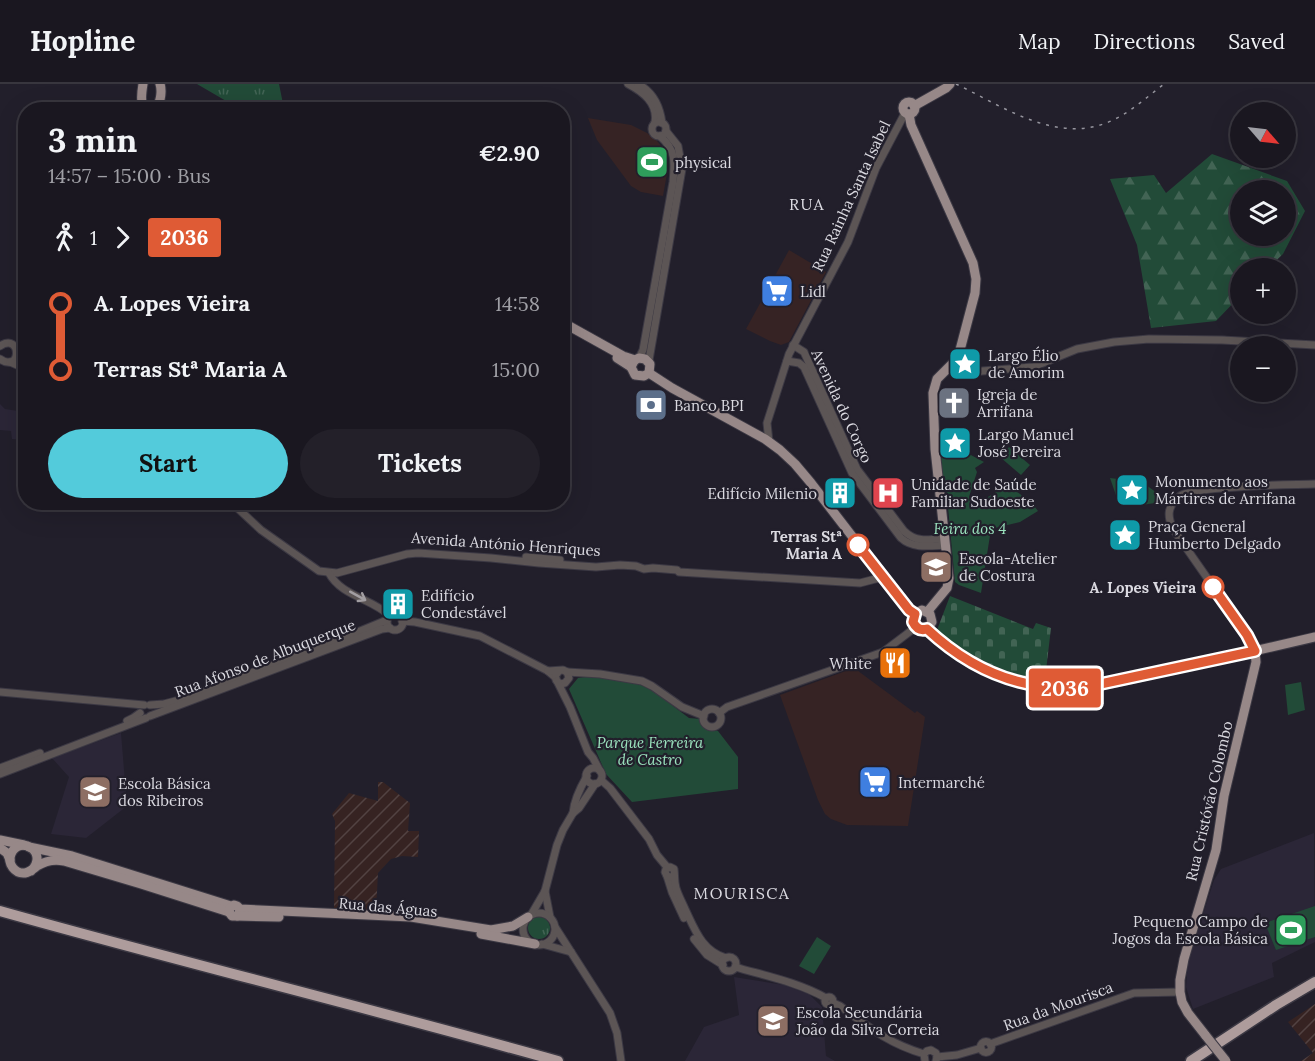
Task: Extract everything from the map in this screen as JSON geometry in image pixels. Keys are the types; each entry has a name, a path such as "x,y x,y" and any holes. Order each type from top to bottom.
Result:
{"highway":[{"path":"2,913 153,958 542,1061"},
{"path":"2,913 558,1061"},
{"path":"1191,1061 1276,1005 1315,984"},
{"path":"1198,1061 1315,984"}],"main road":[{"path":"142,102 143,84"},
{"path":"159,102 160,84"},
{"path":"928,612 948,584 935,449 933,393 937,379 953,363 960,350 975,293 976,279 973,263 907,114 914,112 915,106 950,84"},
{"path":"570,326 635,362"},
{"path":"570,332 635,362 645,359 649,368 672,388 780,450 795,464 909,610 915,614"},
{"path":"635,362 633,373 638,376 644,376 649,368"},
{"path":"922,610 928,612 933,619 931,625 921,630 913,622 915,614 922,610"},
{"path":"927,629 954,652 981,667 1030,685 1051,688 1091,686 1315,637"},
{"name":"Rua Cristóvão Colombo","path":"1180,992 1184,959 1215,850 1224,796 1256,662 1255,651"},
{"name":"Rua das Águas","path":"0,840 72,856 143,877 234,911 411,917 491,930 513,926 530,916"},
{"path":"0,848 7,853 12,867 19,872 31,871 38,860 35,852 26,846 15,848 10,855 10,860"},
{"name":"Rua das Águas","path":"31,871 46,862 58,860 234,911 410,921 539,944"},
{"path":"1180,992 1188,1013 1226,1061"}],"street":[{"path":"628,84 639,90 652,104 659,122"},
{"path":"638,84 650,93 655,101 661,112 659,122"},
{"name":"Rua Rainha Santa Isabel","path":"755,434 763,430 767,423 794,345 848,242 876,168 907,114"},
{"path":"649,368 682,170 678,146 663,133 656,134 653,129 653,124 659,122"},
{"path":"635,362 640,357 645,339 673,182 673,155 663,133"},
{"path":"953,363 964,371 980,372 1033,367 1077,349 1114,342 1149,339 1315,345"},
{"path":"0,346 8,343 16,349 16,357 4,362"},
{"name":"Avenida do Corgo","path":"794,345 804,352 857,470 904,531 920,540 945,541"},
{"name":"Avenida do Corgo","path":"787,361 799,363 804,367 852,473 900,538 914,546 945,541"},
{"name":"Rua Rainha Santa Isabel","path":"767,423 769,442"},
{"path":"1255,651 1247,635 1173,529 1168,516 1169,509 1180,496 1193,491 1315,484"},
{"path":"240,510 284,547 319,571 333,573 333,579 338,584 383,609 389,622 397,615 402,621 480,636 562,677 575,673 600,674 642,681 682,707 704,716"},
{"name":"Avenida António Henriques","path":"333,573 335,570 406,550 418,549 727,575 860,583 883,577"},
{"name":"Rua Afonso de Albuquerque","path":"145,711 382,629 389,622 394,630 398,629 402,621"},
{"path":"719,713 727,707 883,652 916,627"},
{"path":"562,677 561,692 588,752 602,776 573,813"},
{"path":"0,694 135,707 145,711"},
{"path":"712,710 719,713 720,723 713,727 706,724 704,716 707,711 712,710"},
{"path":"0,768 133,718 145,711"},
{"path":"0,774 145,711"},
{"path":"588,752 588,781 598,782 610,788 649,839 663,864 674,869 675,873 670,876 676,890 698,935 710,951 724,962 730,957 734,959 735,967 806,987 840,1006 881,1036 925,1058 927,1051 933,1050 937,1059"},
{"path":"572,951 539,944 526,938 525,922 545,891 563,830 573,813 576,799 587,774 595,769 600,771"},
{"path":"545,891 550,917 555,927 610,1013 617,1033 621,1061"},
{"path":"530,916 541,913 550,917"},
{"path":"539,944 550,940 555,927"},
{"name":"Rua da Mourisca","path":"937,1059 981,1048 988,1052 991,1049 990,1044 1134,993 1180,992"}],"shaded area":[{"path":"588,118 631,125 657,141 662,147 668,168 663,196 641,192 631,186 597,140"},
{"path":"789,250 826,272 789,342 781,345 746,329"},
{"path":"0,404 5,409 18,411 18,439 12,439 11,431 0,430"},
{"path":"854,668 915,713 917,711 925,717 908,826 847,825 825,814 780,695"},
{"name":"Escola Básica dos Ribeiros","path":"121,733 127,806 86,838 51,834 69,777 52,758"},
{"path":"378,782 383,782 410,803 408,831 419,831 418,857 402,856 391,859 378,873 376,911 334,909 335,821 332,814 349,793 378,801"},
{"path":"1314,833 1315,942 1272,963 1274,977 1193,1009 1186,987 1188,961 1214,880 1221,869"},
{"name":"Escola Secundária João da Silva Correia","path":"734,977 784,985 809,994 822,1007 826,1056 835,1061 685,1061 704,1027 739,1015"},
{"path":"1315,1004 1315,1061 1301,1061 1313,1053 1288,1022"}],"green space":[{"path":"197,84 279,84 283,102 228,102"},
{"path":"1212,154 1230,160 1230,168 1251,168 1284,180 1230,180 1230,246 1287,246 1279,258 1230,258 1230,306 1216,321 1151,328 1137,245 1110,179 1154,175 1166,193"},
{"path":"1296,196 1305,211 1296,229"},
{"name":"Feira dos 4","path":"954,446 984,462 975,468 977,472 969,497 971,507 1008,485 1032,503 1038,511 1020,522 991,529 981,593 955,582 946,486 942,486 941,468 944,452"},
{"path":"1009,447 1030,465 1021,475 1000,457"},
{"path":"1110,478 1142,482 1168,501 1142,505 1119,504"},
{"path":"950,596 1033,629 1036,623 1051,628 1045,679 1016,674 979,659 937,630"},
{"name":"Parque Ferreira de Castro","path":"593,676 641,684 689,718 701,719 706,728 718,731 738,757 738,789 632,802 606,774 569,689 578,678"},
{"path":"1301,682 1305,710 1288,715 1285,685"},
{"name":"Pequeno Campo de Jogos da Escola Básica","path":"1315,906 1315,937 1276,950 1265,923"},
{"path":"539,917 547,920 550,928 547,936 539,939 531,936 528,928 531,920"},
{"path":"817,937 831,946 814,974 799,966"}],"railway":[{"path":"956,84 1031,120 1071,129 1091,127 1111,121 1132,109 1164,84"}],"bus line":[{"name":"2036","path":"858,545 909,610 915,614 913,622 916,627 921,630 927,629 966,660 997,675 1030,685 1051,688 1091,686 1255,651 1247,635 1213,587"}],"place":[{"name":"physical","path":"652,162"},
{"name":"Lidl","path":"777,291"},
{"name":"Largo Élio de Amorim","path":"965,364"},
{"name":"Igreja de Arrifana","path":"954,403"},
{"name":"Banco BPI","path":"651,405"},
{"name":"Largo Manuel José Pereira","path":"955,443"},
{"name":"Monumento aos Mártires de Arrifana","path":"1132,490"},
{"name":"Edifício Milenio","path":"840,493"},
{"name":"Unidade de Saúde Familiar Sudoeste","path":"888,493"},
{"name":"Praça General Humberto Delgado","path":"1125,535"},
{"name":"Terras Stª Maria A","path":"858,545"},
{"name":"Escola-Atelier de Costura","path":"936,567"},
{"name":"A. Lopes Vieira","path":"1213,587"},
{"name":"Edifício Condestável","path":"398,604"},
{"name":"White","path":"895,663"},
{"name":"Intermarché","path":"875,782"},
{"name":"Escola Básica dos Ribeiros","path":"95,792"},
{"name":"Pequeno Campo de Jogos da Escola Básica","path":"1291,930"},
{"name":"Escola Secundária João da Silva Correia","path":"773,1021"}],"district":[{"name":"RUA","path":"807,204"},
{"name":"MOURISCA","path":"742,893"}]}
